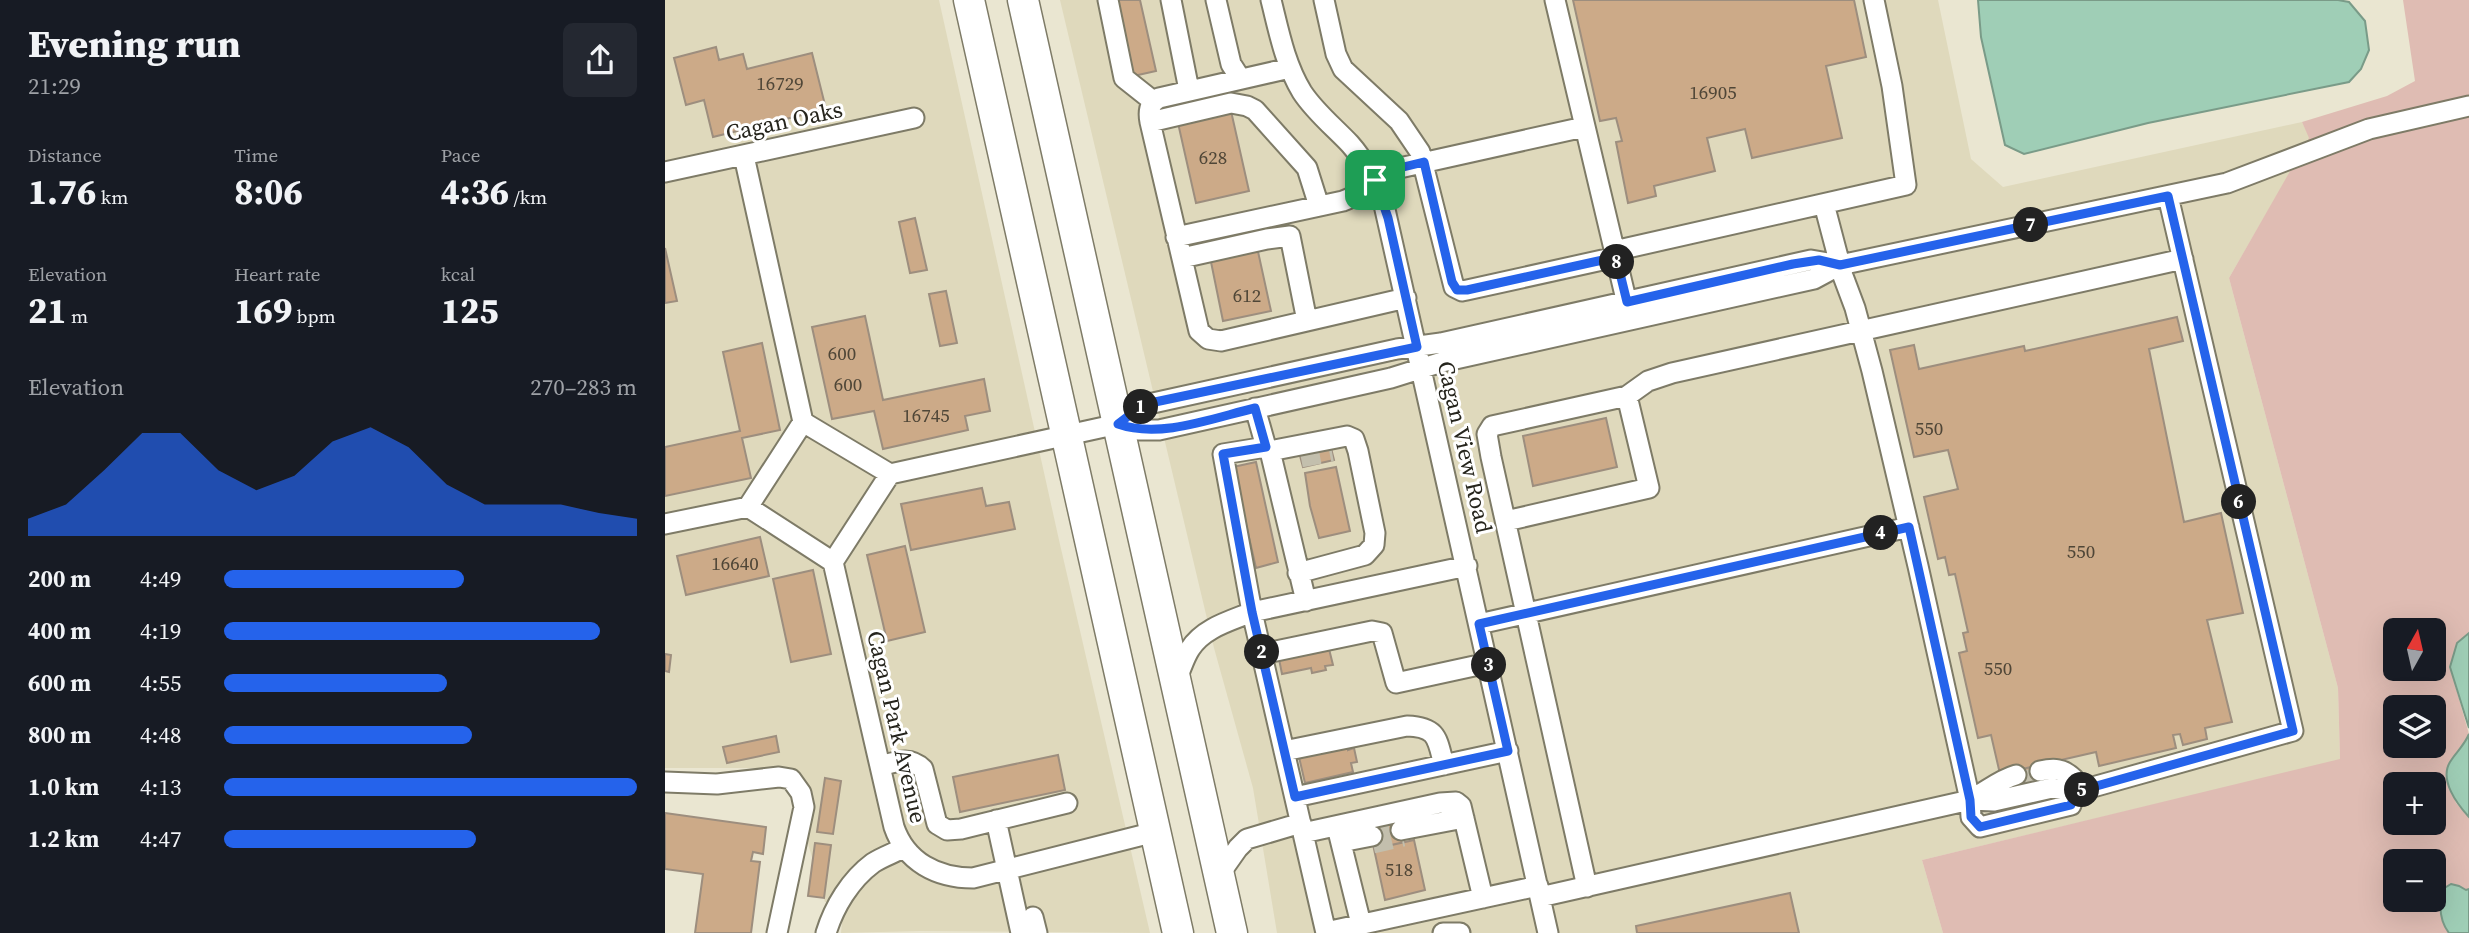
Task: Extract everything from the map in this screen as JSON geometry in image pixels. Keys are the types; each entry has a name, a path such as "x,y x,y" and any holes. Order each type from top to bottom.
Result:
{"highway":[{"path":"969,0 1178,933"},
{"path":"1006,0 1016,20 1030,30"},
{"path":"1023,0 1232,933"}],"street":[{"path":"1108,0 1124,78 1153,101"},
{"path":"1171,0 1189,90"},
{"path":"1216,0 1231,64 1240,78"},
{"name":"Cagan View Road","path":"1271,0 1290,68 1311,104 1352,146 1375,180 1388,218 1548,933"},
{"path":"1324,0 1336,54 1343,69 1408,131 1424,162 1452,282 1457,290 1467,290 1906,185 1892,86 1874,0"},
{"path":"1555,0 1629,311"},
{"path":"1290,68 1189,90 1153,101 1150,107 1150,122 1199,331 1208,339 1221,341 1406,298"},
{"path":"1150,122 1231,103 1247,106 1255,110 1307,168 1319,206"},
{"path":"1118,424 1138,430 1159,430 1391,378 1811,260 1840,265 2227,183 2369,130 2469,106"},
{"name":"Cagan Oaks","path":"665,173 914,118"},
{"path":"1177,237 1352,198 1395,169 1584,127"},
{"path":"744,156 803,422 748,507"},
{"path":"1301,458 1269,454 1223,454 1252,612 1326,932 1483,898 1587,887 1970,800 1994,801 2052,788 2075,792 2293,731 2168,196"},
{"path":"1824,204 1861,331 1909,527 1970,800 1971,817 1980,827 2071,805 2075,792 2074,779 2055,768 2041,774"},
{"path":"1182,258 1290,236 1307,321"},
{"path":"1587,887 1488,442 1487,434 1492,426 1627,396 1649,381 1672,373 2183,260"},
{"path":"803,422 890,474 1118,424 1135,411 1155,402 1417,347 1629,311"},
{"path":"1506,521 1649,488 1627,396"},
{"path":"1255,408 1305,601"},
{"path":"1269,454 1347,436 1354,439 1358,451 1375,533 1374,545 1365,555 1298,573"},
{"path":"1332,452 1347,449 1358,451"},
{"path":"665,524 748,507 833,562 890,474"},
{"path":"1479,624 1909,527"},
{"name":"Cagan Park Avenue","path":"833,562 894,827 903,848 923,866 948,876 973,878 1155,832"},
{"path":"1176,680 1190,648 1206,631 1252,612 1467,566"},
{"path":"1262,654 1372,631 1382,633 1397,683 1488,663"},
{"path":"1284,751 1408,726 1421,726 1431,731 1437,740 1444,765"},
{"path":"1295,797 1508,751"},
{"path":"880,766 903,760 917,763 923,769 937,824 947,830 1067,803"},
{"path":"665,782 717,783 779,777 791,779 801,793 804,807 777,933"},
{"path":"1970,800 1992,788 1998,781 2017,778"},
{"path":"1340,838 1353,822 1456,802 1463,815 1483,898"},
{"path":"1401,830 1463,815"},
{"path":"996,820 1021,933"},
{"path":"1219,875 1247,839 1302,828 1340,838 1371,836"},
{"path":"1340,838 1361,925"},
{"path":"825,933 831,914 850,886 873,863 903,848"},
{"path":"1443,933 1460,933"}],"shaded area":[{"path":"665,0 939,0 1150,933 841,933 844,901 825,902 786,768 665,768"},
{"path":"1060,0 1938,0 1971,159 2003,187 2302,122 2310,138 2229,278 2338,688 2340,760 1922,860 1943,933 1277,933 1253,788 1214,648"},
{"path":"1978,0 2338,0 2349,2 2365,21 2369,50 2361,69 2349,82 2148,123 2024,154 2005,145 1981,37"},
{"path":"2403,0 2469,0 2469,633 2457,643 2450,667 2469,734 2464,746 2450,762 2449,787 2456,803 2469,817 2469,889 2459,886 2446,888 2446,849 2383,849 2383,912 2441,912 2449,933 1943,933 1922,860 2340,759 2338,688 2229,278 2309,138 2302,122 2387,96 2415,81"},
{"path":"2469,633 2469,728 2450,667 2457,643"},
{"path":"2469,734 2469,817 2451,791 2447,769"},
{"path":"2451,884 2469,889 2469,933 2449,933 2443,923 2441,912 2446,912 2446,887"}],"building":[{"path":"1112,0 1140,0 1156,71 1129,77"},
{"path":"1573,0 1854,0 1866,57 1826,66 1842,138 1752,158 1745,129 1707,138 1715,171 1654,186 1656,196 1628,203 1616,142 1622,141 1616,118 1600,121"},
{"path":"716,47 719,60 743,54 747,69 812,53 826,109 713,137 704,100 686,105 674,58"},
{"path":"1231,111 1249,191 1196,203 1178,123"},
{"path":"915,218 927,270 910,273 899,222"},
{"path":"1257,247 1271,311 1223,321 1210,257"},
{"path":"665,248 677,301 665,303"},
{"path":"946,291 957,343 940,346 929,294"},
{"path":"865,316 883,400 984,379 990,411 965,416 968,430 883,449 874,411 832,419 812,327"},
{"path":"2177,317 2183,341 2149,349 2184,522 2221,513 2243,613 2207,620 2232,722 2205,728 2207,739 2183,745 2180,734 2173,735 2176,748 2099,766 2096,752 2000,774 1991,735 1978,738 1959,653 1967,651 1963,633 1968,632 1955,574 1949,575 1945,557 1938,559 1924,497 1958,489 1948,450 1914,457 1890,350 1914,345 1919,369 2024,346 2025,351"},
{"path":"762,343 780,430 742,438 751,478 665,496 665,447 740,431 723,352"},
{"path":"1606,418 1617,467 1533,486 1523,436"},
{"path":"1330,444 1334,460 1303,467 1299,452"},
{"path":"1256,462 1278,562 1256,568 1233,467"},
{"path":"1336,467 1350,531 1319,538 1305,473"},
{"path":"982,488 986,506 1009,502 1015,529 911,550 901,504"},
{"path":"760,537 769,576 686,595 677,556"},
{"path":"905,546 925,632 887,641 867,555"},
{"path":"813,570 831,654 791,662 773,579"},
{"path":"1328,645 1333,665 1325,666 1326,670 1312,673 1311,668 1282,674 1279,659"},
{"path":"665,654 671,655 669,672 665,671"},
{"path":"776,736 779,752 727,763 723,747"},
{"path":"1348,746 1348,750 1354,748 1357,762 1351,763 1353,772 1305,783 1299,757"},
{"path":"1058,755 1065,790 960,812 953,777"},
{"path":"2039,765 2042,781 2019,787 2015,771"},
{"path":"825,778 841,781 833,834 817,832"},
{"path":"665,813 766,827 763,854 753,852 751,861 760,862 751,933 695,933 703,874 665,869"},
{"path":"1398,817 1404,842 1374,849 1369,824"},
{"path":"1414,840 1425,890 1385,900 1374,849"},
{"path":"815,843 831,845 824,898 808,896"},
{"path":"1790,893 1799,933 1637,933 1636,926"}],"tunnel":[{"path":"1301,458 1332,452"},
{"path":"2017,781 2042,777"},
{"path":"1370,829 1400,822"},
{"path":"1373,844 1403,837"}],"route":[{"path":"1424,162 1452,282 1457,290 1616,257 1627,302 1811,260 1840,265 2168,196 2293,731 2075,792 2071,805 1980,827 1971,817 1970,800 1909,527 1479,624 1508,751 1295,797 1252,612 1223,454 1266,447 1255,408 1159,430 1138,430 1118,424 1145,405 1155,402 1397,349 1417,347 1388,218 1375,180 1395,169 1424,162"}]}
